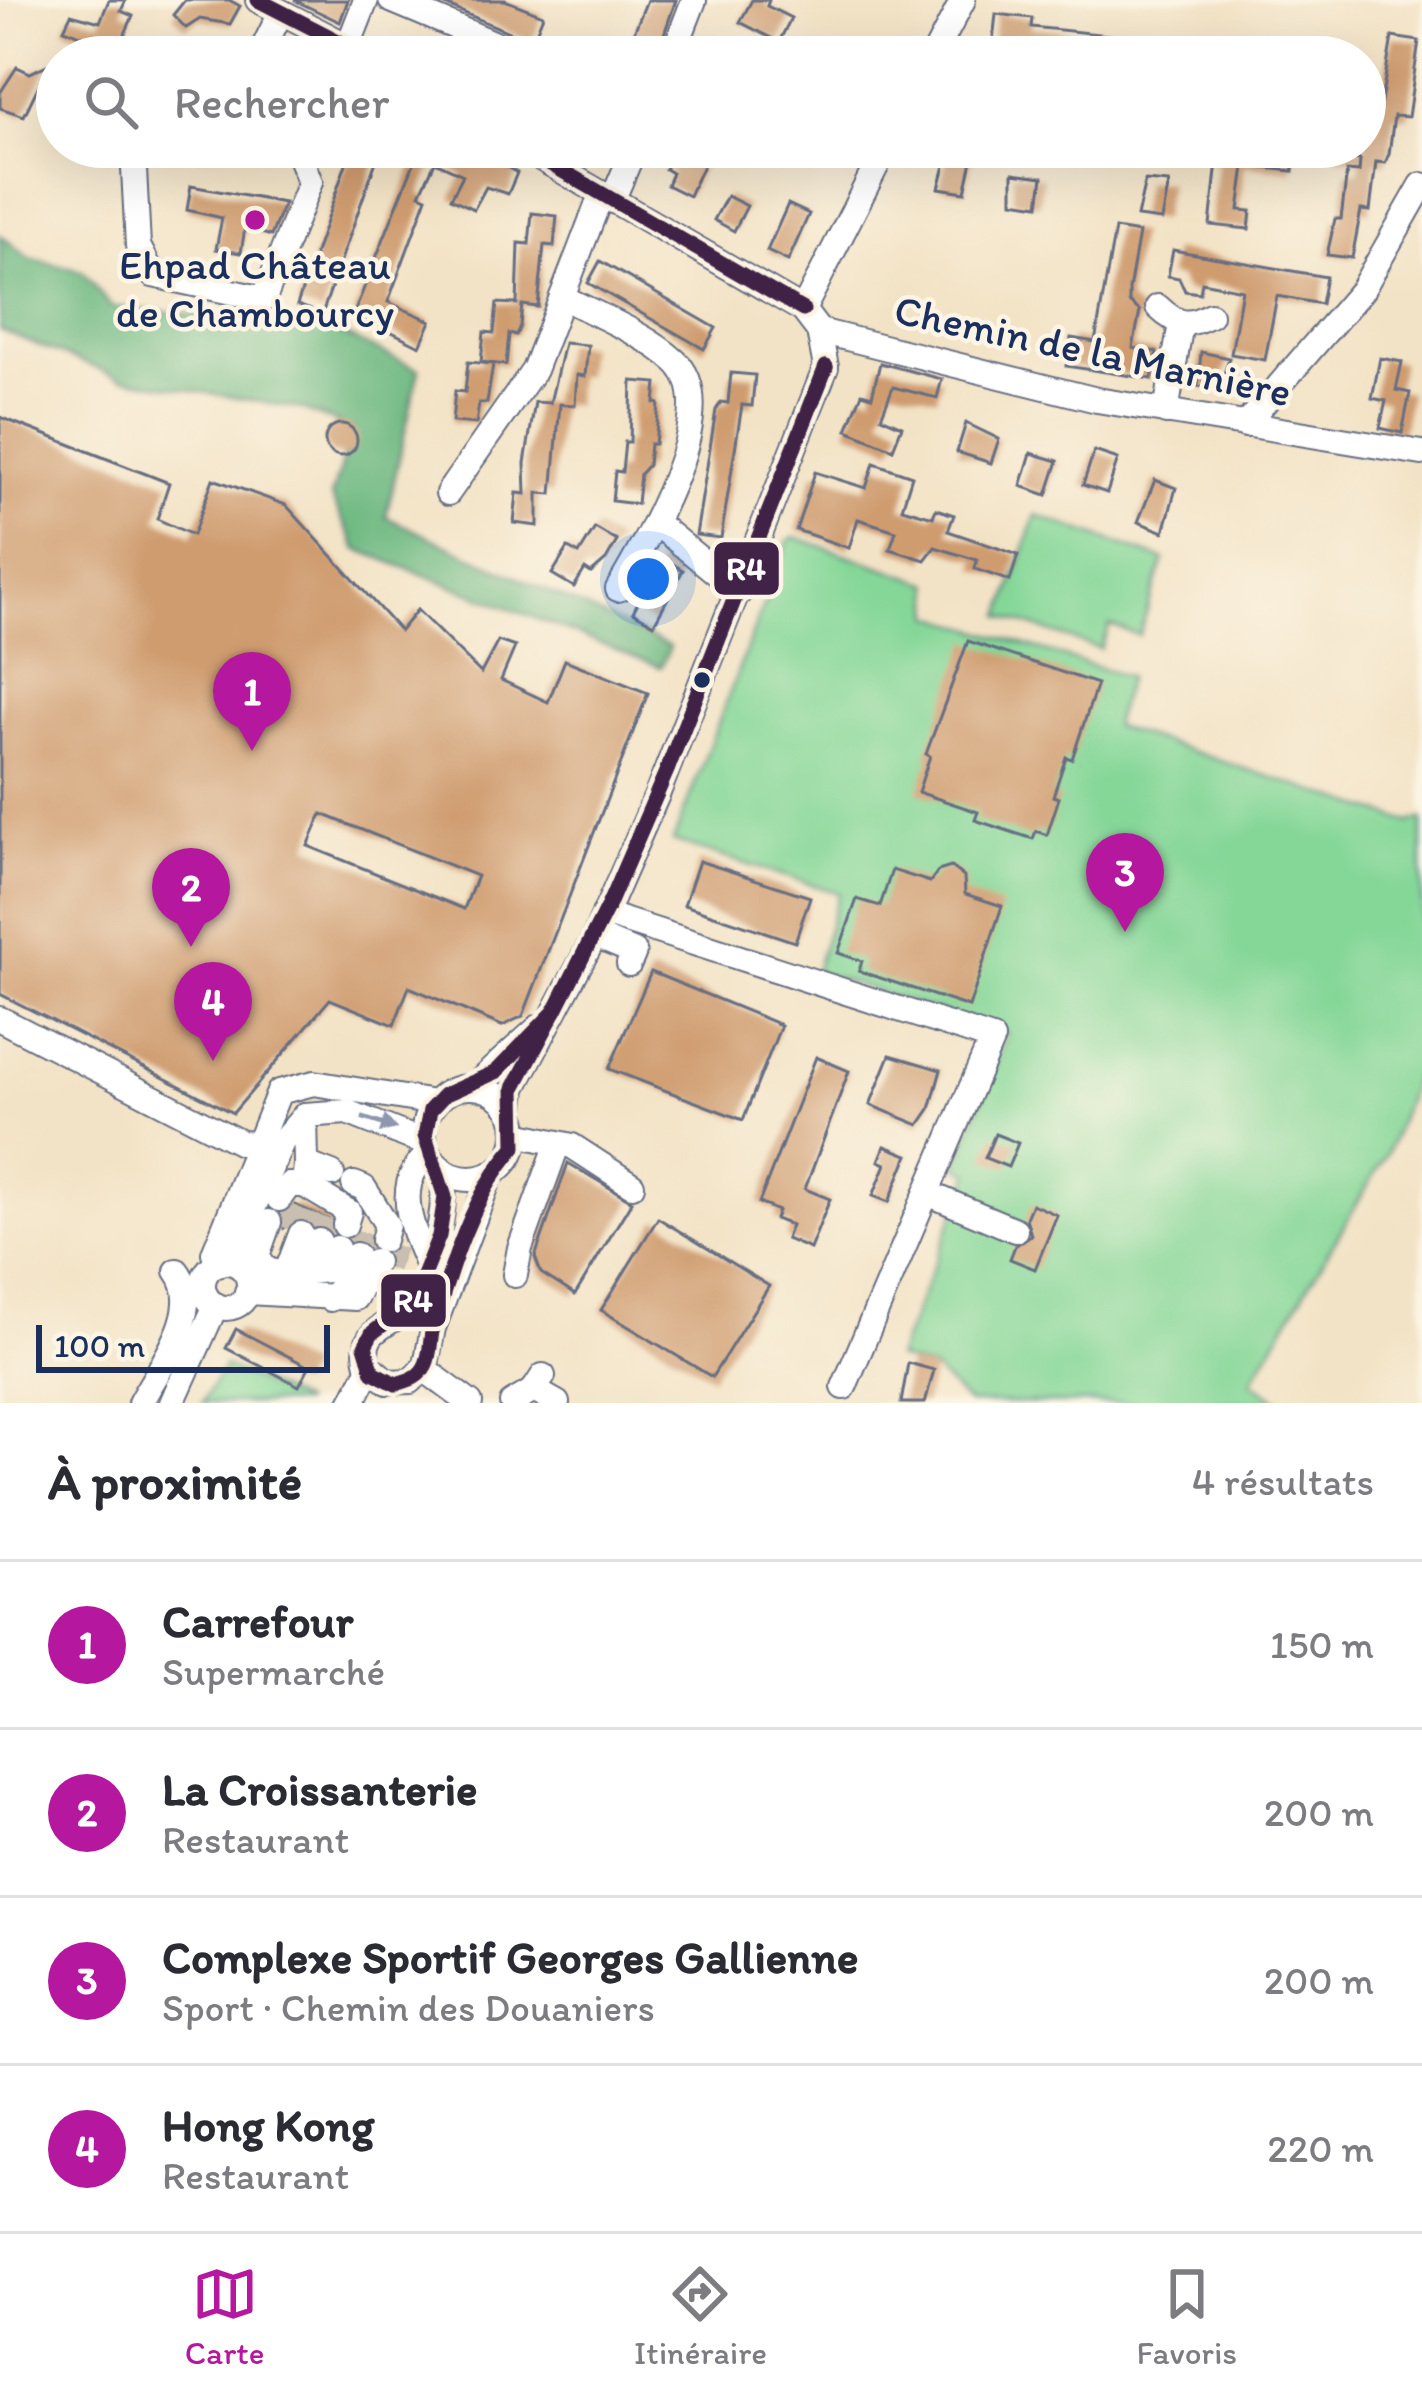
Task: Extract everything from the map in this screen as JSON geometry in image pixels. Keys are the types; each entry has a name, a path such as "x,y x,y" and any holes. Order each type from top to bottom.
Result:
{"street":[{"path":"258,0 329,36"},
{"path":"361,36 367,0"},
{"path":"391,0 477,36"},
{"path":"680,36 694,0"},
{"path":"944,36 963,0"},
{"path":"269,36 281,12"},
{"path":"134,168 138,247 153,275 264,299 310,182 304,168"},
{"path":"172,1403 212,1301 203,1280 224,1263 282,1142 305,1115 347,1112 467,1179 491,1174 510,1158 514,1088 600,925 740,592 826,368 819,331 803,310 556,168"},
{"path":"448,493 520,396 623,168"},
{"path":"803,310 875,168"},
{"path":"1245,425 1271,389 1335,325 1362,290 1422,185"},
{"path":"562,297 675,361 689,382 691,422 657,524 618,589"},
{"path":"1158,307 1192,325 1210,315"},
{"path":"1166,412 1181,323"},
{"name":"Chemin de la Marnière","path":"819,331 998,379 1166,412 1422,453"},
{"path":"657,524 740,592"},
{"path":"600,925 634,952 629,964"},
{"path":"600,925 992,1039 844,1387"},
{"path":"474,1086 554,1013"},
{"path":"0,1019 249,1144"},
{"path":"305,1115 356,1298 330,1299 224,1263 214,1253 249,1144 279,1092 314,1083 434,1103"},
{"path":"491,1174 440,1309 424,1369 390,1394 370,1369 365,1354 369,1337 404,1312 443,1216 427,1115 434,1103 459,1087 474,1086 502,1098 514,1122 632,1185"},
{"path":"515,1275 520,1248 558,1143"},
{"path":"427,1264 407,1212 407,1190 413,1166 432,1156"},
{"path":"927,1193 1015,1230"},
{"path":"212,1301 231,1307 336,1222"},
{"path":"271,1278 328,1270 336,1222"},
{"path":"140,1403 187,1312 186,1283 177,1271"},
{"path":"157,1403 212,1301"},
{"path":"352,1403 370,1369"},
{"path":"424,1369 470,1403"},
{"path":"530,1390 556,1403"}],"green space":[{"path":"0,235 29,258 82,271 111,307 325,327 419,369 386,517 670,647 661,667 357,549 331,497 353,429 301,409 121,378 0,330"},
{"path":"1036,515 1164,560 1139,635 1110,625 1100,649 1002,616"},
{"path":"795,537 931,584 933,616 1128,677 1113,726 1409,822 1422,819 1422,1056 1387,1153 1251,1382 1283,1403 968,1403 934,1370 896,1358 971,1173 957,1166 1007,1034 815,971 839,893 673,841 788,541"},
{"path":"224,1366 304,1403 202,1403"}],"building":[{"path":"109,0 126,0 121,11 133,16 124,36 83,36 64,29 71,14 100,22"},
{"path":"185,0 229,0 240,6 230,24 200,19 186,28 173,15"},
{"path":"294,0 348,0 340,22"},
{"path":"434,0 505,0 543,15 534,36 518,36"},
{"path":"647,0 676,0 663,36 632,36"},
{"path":"752,0 769,0 767,6 791,18 782,36 767,36 740,22"},
{"path":"996,14 1032,18 1031,27 1119,36 994,36"},
{"path":"1392,37 1419,41 1408,117 1394,116 1386,161 1386,72"},
{"path":"17,67 30,73 36,70 36,91 24,116 0,108 0,93"},
{"path":"345,168 374,168 322,314 297,305"},
{"path":"412,168 432,168 420,194 427,197 388,302 431,321 420,346 354,313"},
{"path":"448,168 508,168 517,173 508,194 486,187 474,209 451,198 463,175"},
{"path":"702,168 689,196 667,185 672,173 665,169"},
{"path":"944,168 970,168 965,192 939,188"},
{"path":"1216,168 1245,168 1239,210 1251,211 1249,229 1210,225"},
{"path":"1359,168 1375,168 1370,211 1361,210 1352,258 1327,255 1335,219 1341,219 1347,171 1359,172"},
{"path":"1013,173 1043,177 1039,205 1013,201"},
{"path":"1145,181 1169,183 1162,220 1137,217"},
{"name":"Ehpad Château de Chambourcy","path":"191,186 284,203 271,236 245,228 241,253 216,249 222,218 187,210"},
{"path":"727,196 747,206 734,231 714,220"},
{"path":"788,204 809,214 788,261 767,251"},
{"path":"532,213 557,216 554,246 544,245 538,307 522,305 516,335 509,334 506,365 481,362 484,332 494,333 497,303 517,304 519,243 529,244"},
{"path":"1115,229 1139,233 1129,290 1129,302 1140,311 1133,348 1157,352 1152,379 1066,366 1071,338 1095,342"},
{"path":"1173,250 1326,277 1321,304 1277,296 1265,360 1231,354 1242,290 1202,282 1200,293 1185,291 1179,278 1168,276"},
{"path":"600,261 716,328 704,349 588,283"},
{"path":"564,343 588,345 585,376 577,375 575,405 560,404 552,494 538,493 538,526 514,523 517,493 526,494 525,463 535,402 550,403"},
{"path":"1201,352 1229,358 1219,390 1198,386"},
{"path":"1380,358 1402,362 1396,390 1410,393 1402,433 1380,428 1386,401 1372,398"},
{"path":"468,362 493,364 487,403 479,403 476,424 452,422 455,391 465,392"},
{"path":"880,363 942,379 937,398 893,387 881,417 902,426 893,449 847,430 862,393 872,396"},
{"path":"731,373 755,375 752,406 742,405 721,538 696,535 716,410 721,402 728,403"},
{"path":"632,381 657,383 655,403 659,404 655,444 650,444 648,465 640,474 637,504 612,501 615,471 622,472 625,442 630,442"},
{"path":"0,417 169,483 157,519 193,535 213,479 286,505 400,631 417,610 481,673 498,641 515,647 501,680 548,702 565,660 648,693 523,1016 502,1026 409,987 394,1025 330,999 233,1113 0,994","holes":["322,814 477,876 464,909 308,846"]},
{"path":"966,423 999,439 991,463 957,452"},
{"path":"341,424 352,429 357,440 352,451 341,456 330,451 325,440 330,429"},
{"path":"1094,451 1118,459 1107,493 1083,485"},
{"path":"1031,453 1058,461 1047,495 1021,486"},
{"path":"874,463 912,476 902,508 933,517 936,509 954,515 948,531 1018,555 1010,581 975,569 977,560 935,547 925,560 890,549 896,531 858,519 849,548 796,530 815,472 866,488"},
{"path":"1155,480 1176,488 1164,532 1138,522"},
{"path":"595,528 617,541 606,560 591,573 585,569 574,587 552,574 568,548 579,554"},
{"path":"661,557 683,570 654,624 633,612"},
{"path":"968,641 1097,684 1072,759 1066,757 1053,796 1059,798 1047,835 1036,831 1033,839 975,820 978,812 918,792 930,756 926,754"},
{"path":"699,861 810,897 795,942 684,905"},
{"path":"951,867 964,877 965,894 1002,906 969,1007 859,971 862,961 838,953 857,899 880,906 892,870 930,882 938,871"},
{"path":"651,972 781,1025 743,1120 609,1069"},
{"path":"890,1055 941,1070 930,1109 919,1125 870,1105"},
{"path":"816,1057 849,1071 805,1189 830,1199 810,1249 786,1239 791,1225 775,1219 778,1211 759,1203"},
{"path":"995,1134 1018,1143 1008,1167 985,1158"},
{"path":"885,1146 908,1155 889,1202 873,1196 886,1164 879,1161"},
{"path":"568,1163 632,1201 575,1295 541,1273 535,1257"},
{"path":"1032,1204 1057,1215 1035,1269 1010,1259 1015,1246 1031,1235 1026,1218"},
{"path":"295,1205 329,1220 329,1228 299,1218 284,1228 283,1215"},
{"path":"658,1218 769,1286 712,1377 601,1310"},
{"path":"236,1329 309,1367 299,1386 226,1348"},
{"path":"908,1363 934,1370 925,1403 901,1403"}],"tunnel":[{"path":"283,1227 292,1204"},
{"path":"301,1234 309,1211"},
{"path":"319,1241 328,1218"},
{"path":"356,1255 364,1232"},
{"path":"386,1267 395,1244"}],"transit line":[{"name":"R4","path":"258,0 328,36"},
{"name":"R4","path":"557,168 803,310"},
{"name":"R4","path":"667,770 826,367"},
{"name":"R4","path":"667,770 826,367"},
{"name":"R4","path":"609,904 667,770"},
{"name":"R4","path":"609,904 667,770"},
{"name":"R4","path":"555,1011 609,904"},
{"name":"R4","path":"555,1011 609,904"},
{"name":"R4","path":"555,1011 514,1088 515,1147 487,1186 465,1232 433,1327 426,1364 410,1380 396,1384 373,1372 365,1346 372,1333 412,1303 439,1236 445,1197 425,1136 430,1110 444,1095 496,1072 555,1011"}],"place":[{"name":"Ehpad Château de Chambourcy","path":"255,220"},
{"name":"Carrefour","path":"252,751"},
{"name":"Complexe Sportif Georges Gallienne","path":"1125,932"},
{"name":"La Croissanterie","path":"191,947"},
{"name":"Hong Kong","path":"213,1061"}]}
